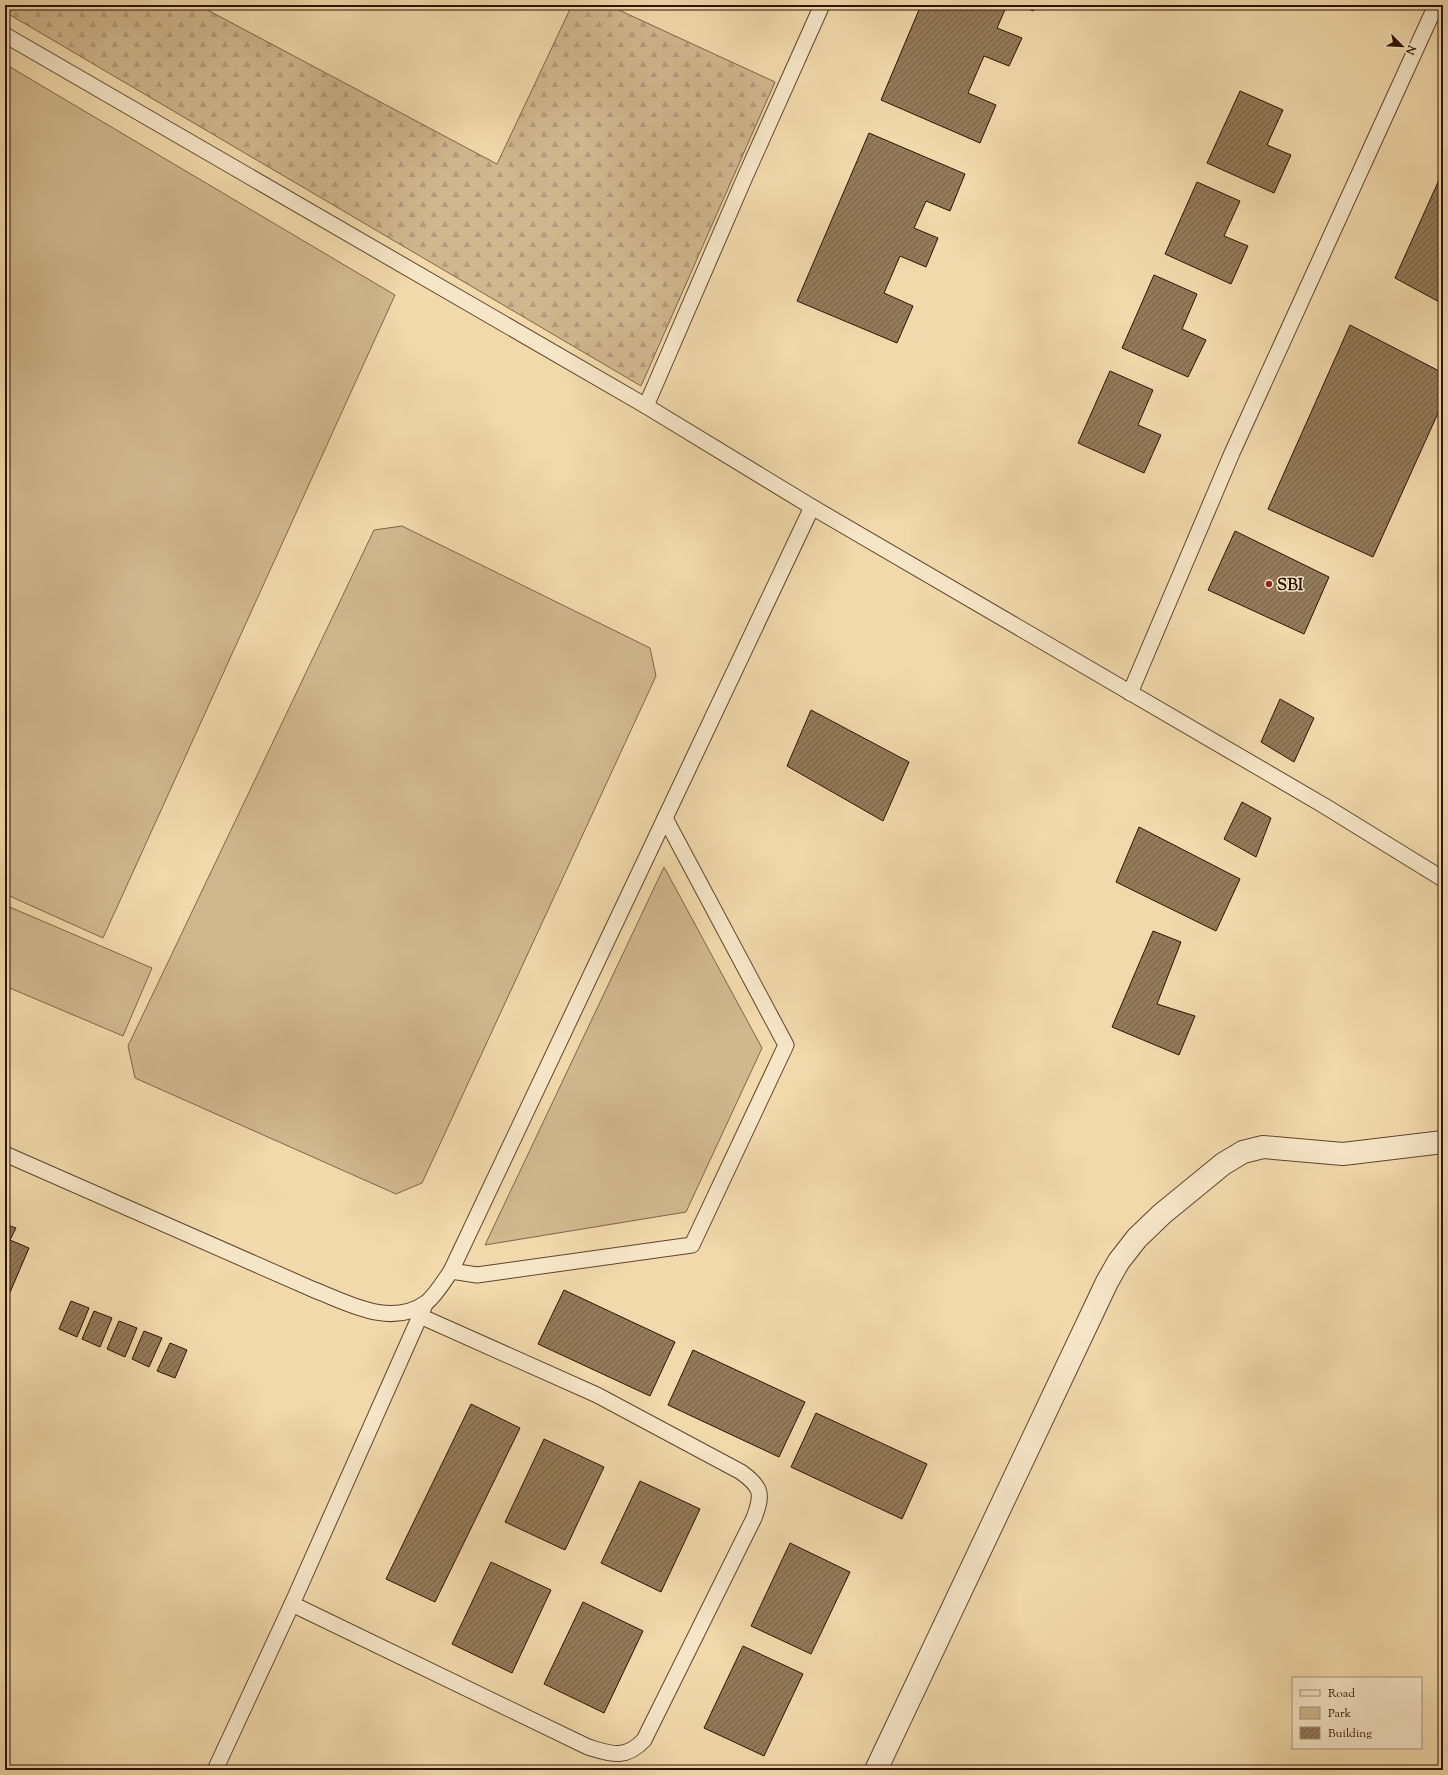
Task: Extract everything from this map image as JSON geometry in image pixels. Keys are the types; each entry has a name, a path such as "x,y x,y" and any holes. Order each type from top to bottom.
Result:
{"street":[{"path":"876,1770 1107,1282 1119,1261 1137,1238 1162,1214 1223,1164 1243,1152 1263,1147 1343,1154 1443,1142"}],"lane":[{"path":"646,406 745,177 822,5"},
{"path":"1130,693 1232,453 1436,5"},
{"path":"5,35 646,406 812,507 1323,805 1443,879"},
{"path":"215,1770 292,1604 426,1302 450,1271 812,507"},
{"path":"450,1271 477,1276 692,1245 786,1045 665,818"},
{"path":"5,1154 312,1289 360,1308 386,1315 405,1313 426,1302"},
{"path":"292,1604 588,1746 603,1752 627,1753 636,1748 644,1740 754,1518 759,1504 759,1491 754,1481 741,1472 596,1395 420,1316"}],"green space":[{"path":"5,5 198,5 497,164 572,5 608,5 775,82 641,386 5,12"},
{"path":"5,64 395,295 103,938 5,894"},
{"path":"402,526 650,648 656,676 422,1183 396,1194 135,1078 128,1046 374,530"},
{"path":"664,867 762,1048 686,1212 485,1245"},
{"path":"5,905 152,968 123,1036 5,986"}],"building":[{"path":"921,5 1007,5 997,28 1022,38 1009,66 984,56 968,93 996,105 980,143 881,100"},
{"path":"1020,5 1036,5 1033,11"},
{"path":"1240,91 1283,110 1267,145 1291,155 1274,193 1207,163"},
{"path":"869,133 965,174 950,211 926,201 914,228 938,238 926,267 900,256 884,293 913,306 897,343 797,301"},
{"path":"1443,171 1443,304 1395,278"},
{"path":"1197,182 1240,201 1224,236 1248,246 1231,284 1165,254"},
{"path":"1154,275 1197,294 1182,329 1206,340 1188,377 1122,348"},
{"path":"1350,325 1443,373 1443,402 1373,557 1268,509"},
{"path":"1110,371 1153,390 1138,425 1161,435 1144,473 1078,443"},
{"name":"SBI","path":"1235,531 1329,577 1304,634 1208,590"},
{"path":"1280,699 1314,718 1294,762 1261,742"},
{"path":"811,710 909,762 883,821 787,766"},
{"path":"1242,802 1271,818 1256,857 1224,839"},
{"path":"1139,827 1240,879 1216,931 1116,882"},
{"path":"1153,931 1181,942 1157,1004 1195,1016 1179,1055 1112,1027"},
{"path":"5,1224 16,1228 10,1240 29,1248 5,1304"},
{"path":"564,1290 675,1342 650,1396 538,1344"},
{"path":"71,1301 89,1308 77,1337 59,1329"},
{"path":"94,1311 112,1318 100,1347 82,1339"},
{"path":"119,1321 137,1328 125,1357 107,1349"},
{"path":"144,1331 162,1338 149,1367 132,1359"},
{"path":"170,1343 187,1350 175,1378 157,1371"},
{"path":"693,1350 805,1402 779,1457 668,1405"},
{"path":"471,1404 520,1428 435,1602 386,1579"},
{"path":"816,1413 927,1464 902,1519 791,1467"},
{"path":"544,1439 604,1467 565,1550 505,1522"},
{"path":"640,1481 700,1509 661,1592 601,1563"},
{"path":"790,1543 850,1572 811,1654 751,1626"},
{"path":"491,1562 551,1590 512,1673 452,1644"},
{"path":"583,1602 643,1631 604,1713 544,1684"},
{"path":"743,1646 803,1674 764,1756 704,1728"}],"place":[{"name":"SBI","path":"1269,584"}]}
